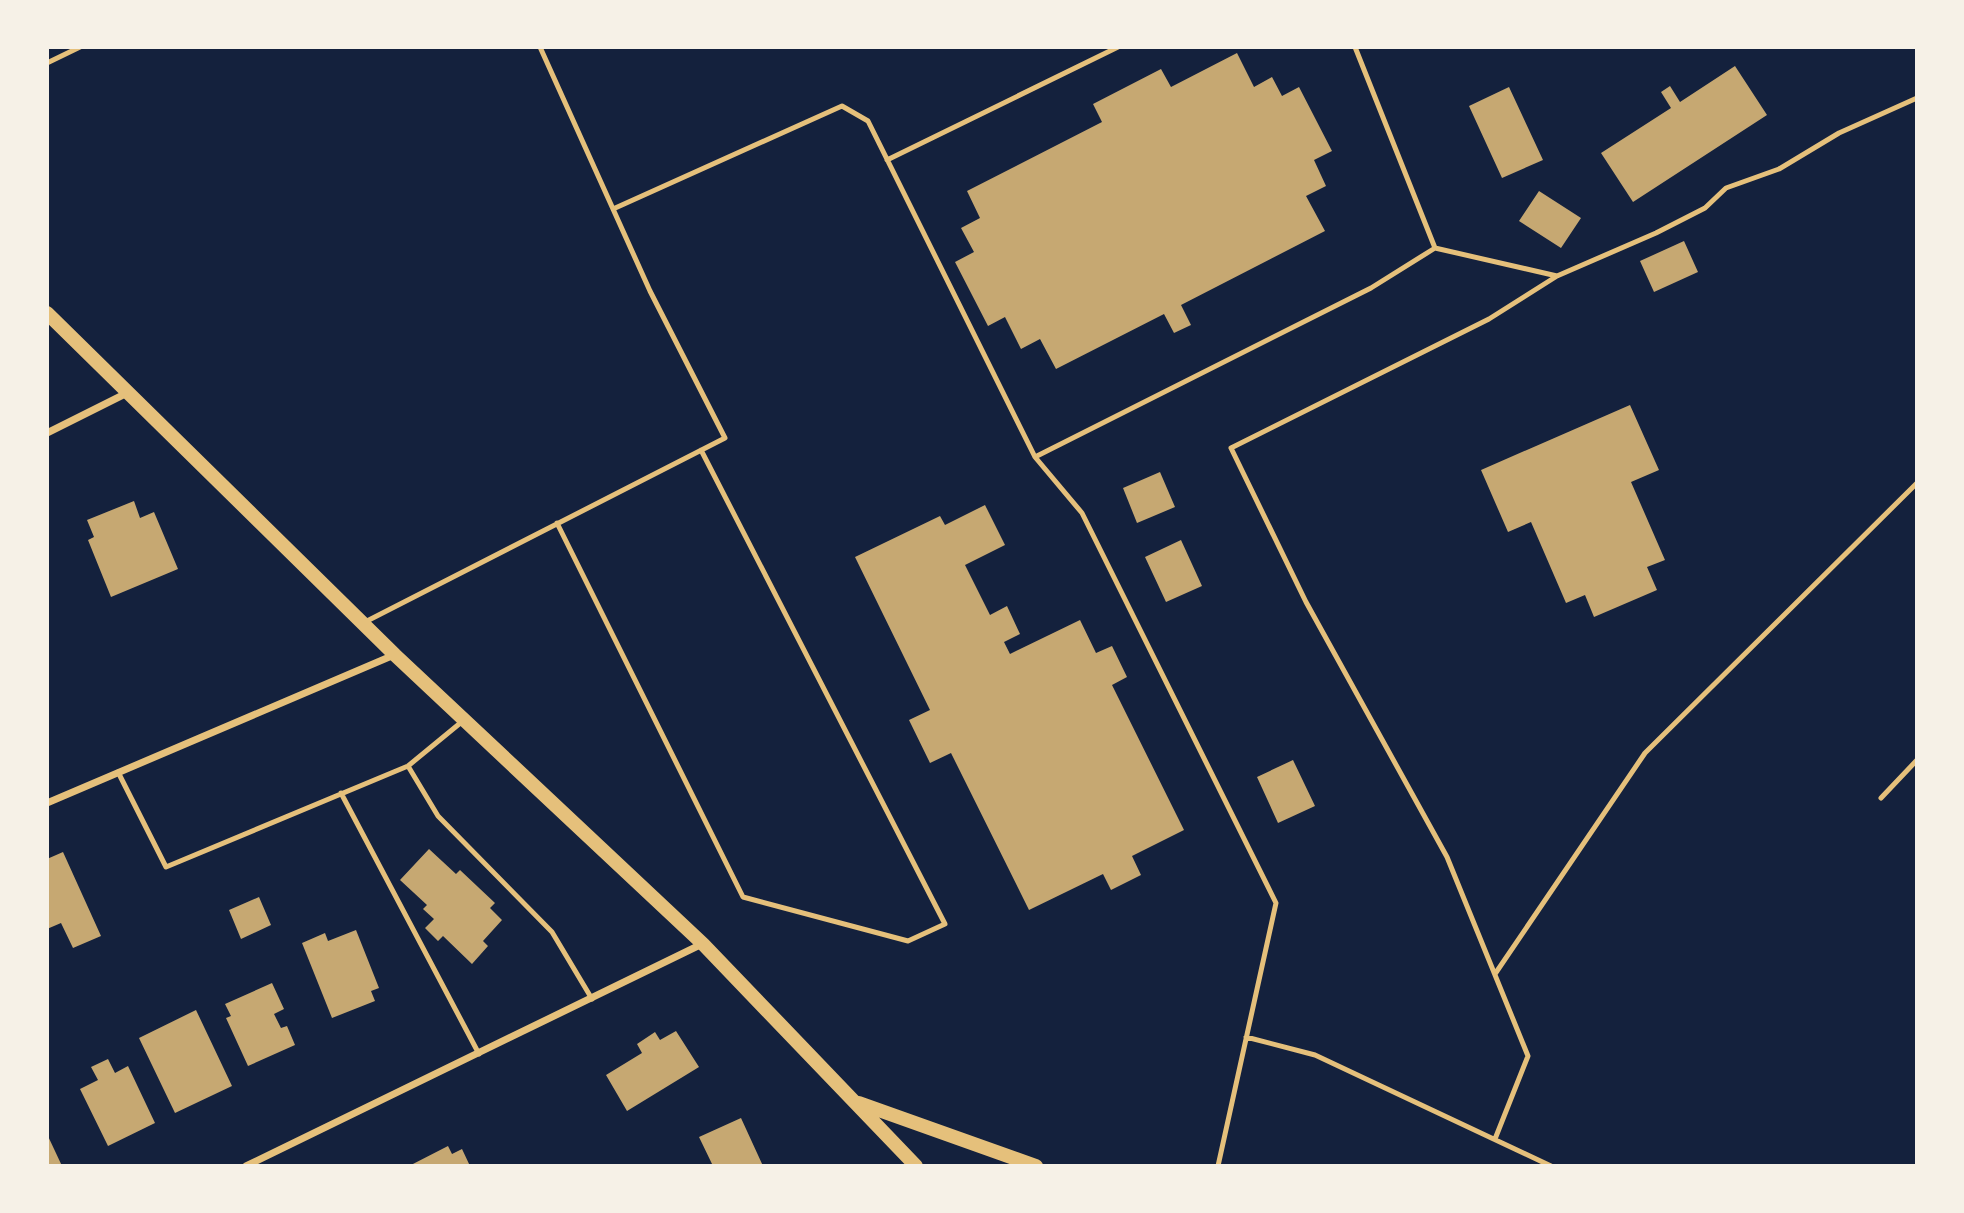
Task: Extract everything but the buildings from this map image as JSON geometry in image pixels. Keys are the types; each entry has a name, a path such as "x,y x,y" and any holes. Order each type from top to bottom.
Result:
{"main road":[{"path":"47,313 394,655 703,944 916,1166"},
{"path":"854,1101 1035,1166"}],"street":[{"path":"47,433 130,392"},
{"path":"47,803 394,655"},
{"path":"246,1166 703,944"}],"lane":[{"path":"47,63 80,47"},
{"path":"362,623 725,438 650,292 540,47"},
{"path":"887,160 1118,47"},
{"path":"1355,47 1435,248"},
{"path":"1495,1139 1528,1056 1447,857 1306,602 1231,448 1489,319 1558,276 1705,208 1726,188 1779,169 1839,133 1917,99"},
{"path":"613,209 842,106 868,121 1035,457 1082,513 1276,903 1218,1166"},
{"path":"1035,457 1371,288 1435,248 1558,276"},
{"path":"557,523 743,897 908,941 945,924 701,450"},
{"path":"1495,974 1645,753 1917,483"},
{"path":"118,772 166,866 408,766 464,720"},
{"path":"1881,798 1917,760"},
{"path":"408,766 438,816 552,932 592,999"},
{"path":"341,793 478,1054"},
{"path":"1246,1037 1315,1055 1551,1166"}]}
